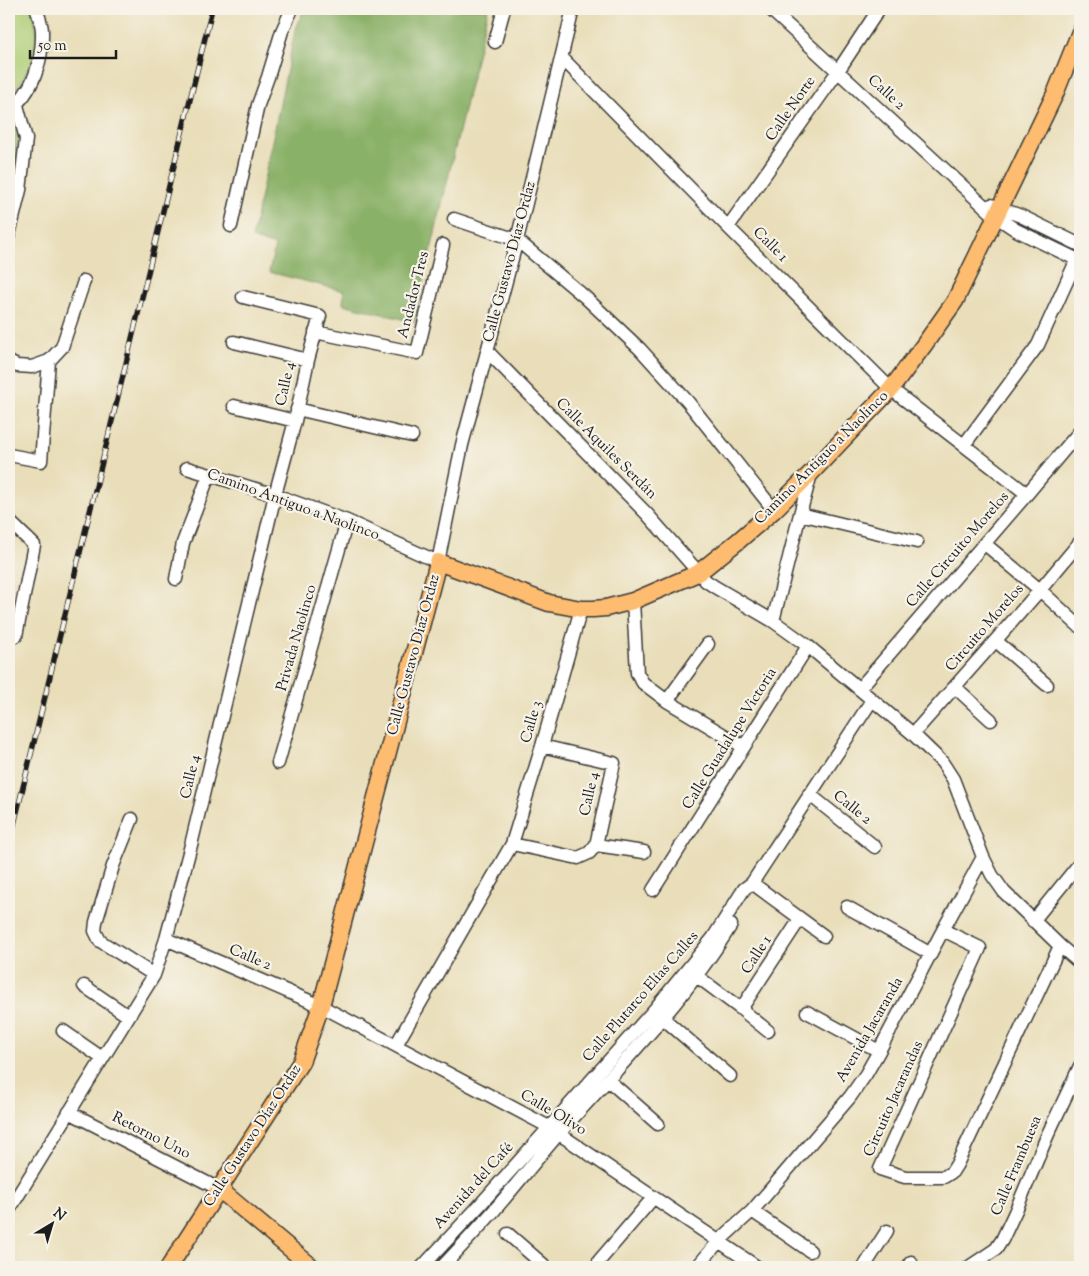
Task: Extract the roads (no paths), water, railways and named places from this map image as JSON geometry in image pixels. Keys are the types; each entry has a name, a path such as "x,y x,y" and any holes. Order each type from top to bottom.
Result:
{"main road":[{"name":"Camino Antiguo a Naolinco","path":"438,562 549,603 581,609 606,608 633,601 698,573 738,542 812,473 891,389 954,301 1056,94 1080,32"},
{"name":"Calle Gustavo Díaz Ordaz","path":"169,1267 302,1062 321,1006 438,562"},
{"path":"219,1189 312,1267"}],"street":[{"path":"9,235 20,190 26,139 13,108 32,83 41,57 42,30 37,9"},
{"path":"231,226 258,105 282,31 292,9"},
{"path":"495,42 504,9"},
{"name":"Calle Gustavo Díaz Ordaz","path":"438,562 462,445 517,240 573,9"},
{"name":"Calle 2","path":"770,9 981,202 997,212 1016,230 1079,260"},
{"name":"Calle Norte","path":"728,227 838,71 879,9"},
{"name":"Calle 1","path":"562,58 891,389 1027,494"},
{"name":"Calle 2","path":"997,212 1021,216 1080,244"},
{"path":"454,219 517,240 585,297 640,348 688,402 774,510"},
{"name":"Andador Tres","path":"315,332 417,353 444,244"},
{"path":"964,445 1038,345 1079,260"},
{"path":"9,362 17,366 32,366 49,361 62,347 84,280"},
{"name":"Calle 4","path":"9,1210 154,975 166,939 191,845 320,316 243,297"},
{"path":"234,342 308,360"},
{"name":"Calle Aquiles Serdán","path":"487,351 647,514 698,573 715,587 773,621 808,646 913,734 942,762 953,779 983,857 992,875 1004,892 1080,963"},
{"path":"9,455 41,462 49,361"},
{"path":"234,406 412,436"},
{"name":"Calle Circuito Morelos","path":"859,689 1080,431"},
{"name":"Camino Antiguo a Naolinco","path":"187,468 347,521 438,562"},
{"path":"773,621 812,473"},
{"path":"176,579 183,543 208,475"},
{"path":"800,514 917,542"},
{"path":"9,520 34,545 12,635"},
{"name":"Privada Naolinco","path":"278,763 347,521"},
{"name":"Circuito Morelos","path":"913,734 996,641 1080,542"},
{"path":"985,544 1040,590 1080,627"},
{"path":"633,601 637,674 642,683 744,746"},
{"name":"Calle 3","path":"396,1045 512,844 581,609"},
{"path":"996,641 1047,685"},
{"path":"667,700 708,644"},
{"name":"Calle Guadalupe Victoria","path":"653,890 808,646"},
{"path":"955,687 992,720"},
{"name":"Calle Plutarco Elías Calles","path":"554,1130 658,1014 692,973 744,889 752,883 872,700"},
{"name":"Calle 4","path":"542,746 614,762 596,844"},
{"name":"Calle 2","path":"809,794 875,847"},
{"path":"132,819 113,866 96,922 95,932 100,940 154,975"},
{"path":"512,844 578,858 589,853 596,844 644,852"},
{"name":"Avenida Jacaranda","path":"697,1267 719,1241 752,1211 850,1097 879,1051 983,857"},
{"path":"1033,921 1080,863"},
{"path":"752,883 824,936"},
{"path":"847,907 931,954"},
{"name":"Calle 1","path":"741,1009 800,919"},
{"name":"Circuito Jacarandas","path":"943,930 980,948 880,1169 905,1177 944,1177 952,1172 1060,946"},
{"name":"Calle 2","path":"166,939 321,1006"},
{"path":"692,973 768,1031"},
{"path":"84,986 128,1016"},
{"name":"Calle Olivo","path":"321,1006 554,1130 757,1267"},
{"path":"807,1012 879,1051"},
{"path":"658,1014 730,1076"},
{"name":"Calle Plutarco Elías Calles","path":"554,1130 608,1080 658,1014"},
{"path":"63,1031 102,1058"},
{"name":"Calle Frambuesa","path":"968,1267 996,1249 1002,1240 1080,1066"},
{"path":"608,1080 658,1124"},
{"name":"Retorno Uno","path":"69,1112 219,1189"},
{"name":"Avenida del Café","path":"422,1267 554,1130"},
{"name":"Avenida del Café","path":"442,1267 490,1215 554,1130"},
{"path":"599,1261 653,1198"},
{"path":"479,1206 490,1215"},
{"path":"752,1211 810,1251"},
{"path":"864,1267 887,1231"},
{"path":"508,1234 546,1267"}],"railway":[{"path":"9,845 212,9"}]}
